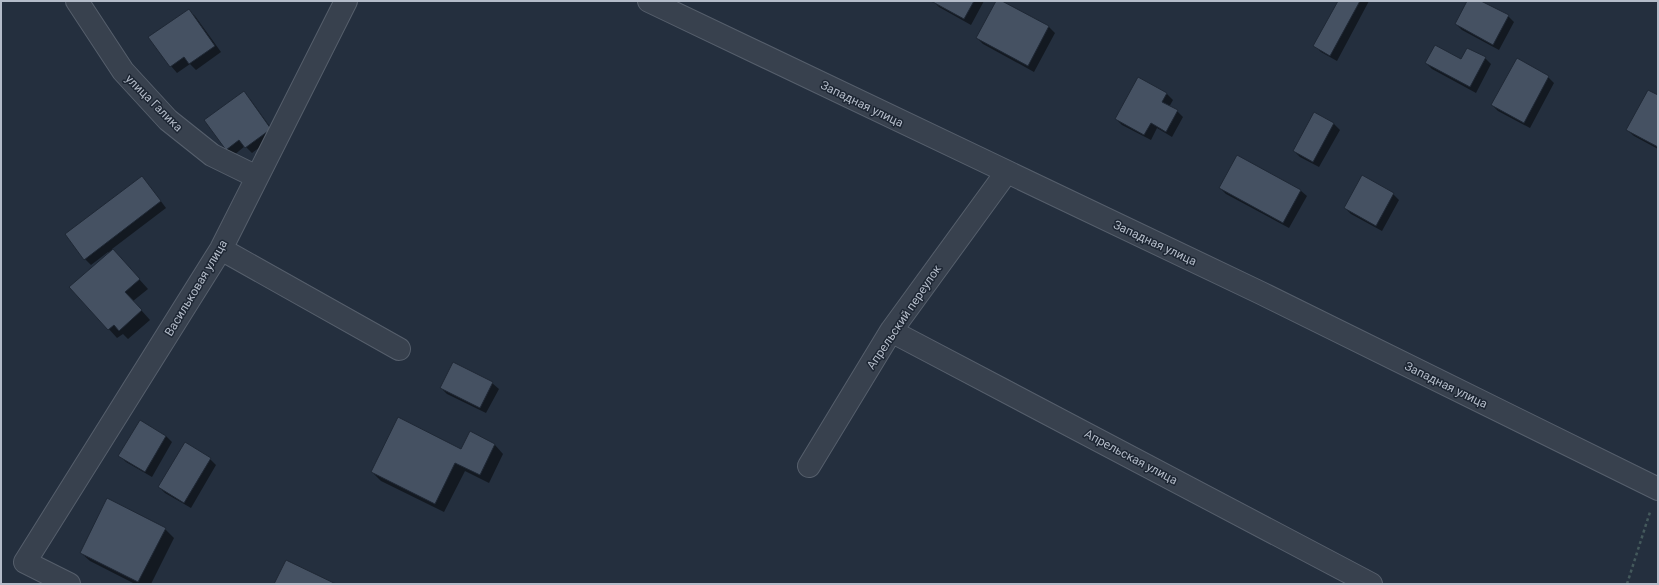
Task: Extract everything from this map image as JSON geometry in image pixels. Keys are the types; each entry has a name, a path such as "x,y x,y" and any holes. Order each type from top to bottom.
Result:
{"street":[{"name":"улица Галика","path":"77,1 122,71 168,120 212,155 257,177"},
{"name":"Васильковая улица","path":"69,584 25,562 221,249 346,1"},
{"name":"Западная улица","path":"649,1 1006,173 1260,293 1658,489"},
{"name":"Апрельский переулок","path":"809,466 891,331 1006,173"},
{"path":"221,249 399,350"},
{"name":"Апрельская улица","path":"891,331 1371,584"}],"path":[{"path":"1627,584 1658,489"}],"building":[{"path":"931,1 974,1 964,19"},
{"path":"996,1 1002,1 1049,26 1028,66 976,38"},
{"path":"1338,1 1360,1 1330,56 1313,46"},
{"path":"1467,1 1481,1 1509,15 1493,45 1455,24"},
{"path":"189,9 215,46 189,64 184,57 170,67 148,37"},
{"path":"1435,45 1461,59 1467,48 1486,57 1470,87 1425,63"},
{"path":"1517,58 1549,76 1524,123 1491,105"},
{"path":"1138,77 1167,93 1162,102 1178,110 1166,132 1151,123 1144,135 1115,119"},
{"path":"1648,90 1658,95 1658,147 1626,130"},
{"path":"244,91 271,129 245,148 239,140 226,150 204,120"},
{"path":"1314,112 1334,123 1313,162 1293,151"},
{"path":"1237,155 1301,190 1283,223 1219,188"},
{"path":"1362,175 1394,193 1376,226 1344,208"},
{"path":"142,176 161,201 84,260 65,234"},
{"path":"113,249 140,279 125,292 142,310 119,331 114,325 108,330 69,287"},
{"path":"453,362 493,382 480,408 440,388"},
{"path":"398,417 461,449 470,431 495,444 480,475 455,463 435,504 371,472"},
{"path":"140,420 166,436 145,472 118,456"},
{"path":"185,442 211,458 184,503 158,487"},
{"path":"107,498 166,528 138,582 80,553"},
{"path":"286,560 336,584 274,584"}]}
